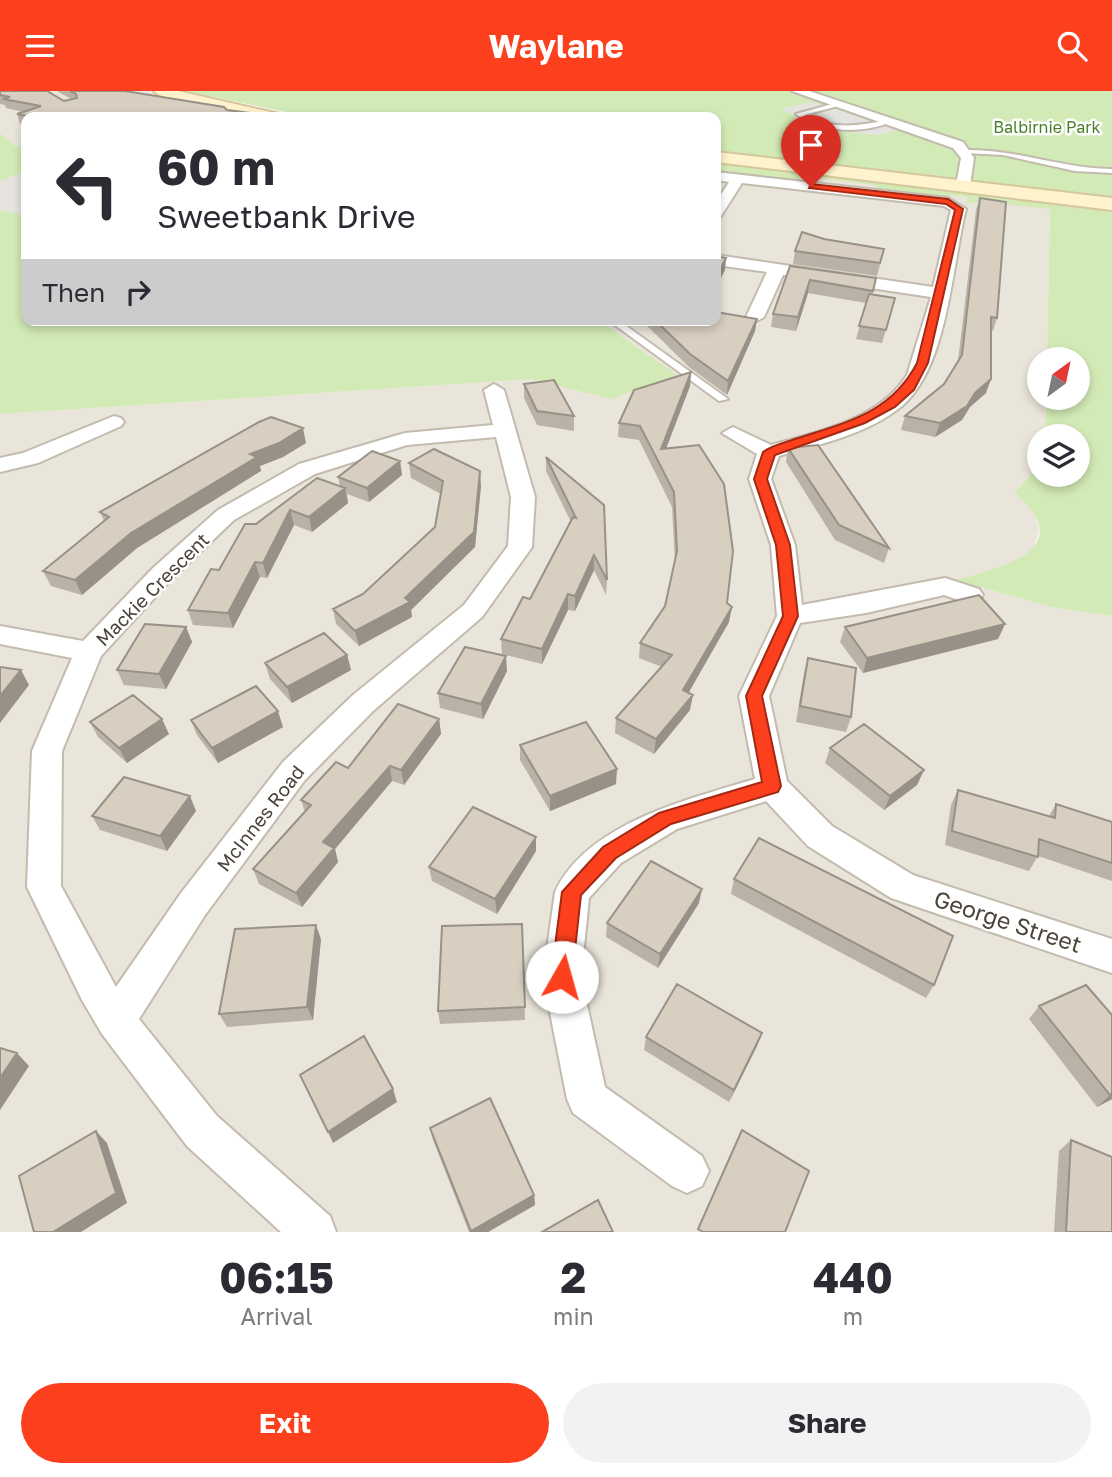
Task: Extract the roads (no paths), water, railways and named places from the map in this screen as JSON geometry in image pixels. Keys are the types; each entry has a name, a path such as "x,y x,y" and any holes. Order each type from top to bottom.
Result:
{"main road":[{"path":"162,91 231,112"},
{"path":"721,158 1112,204"}],"street":[{"path":"798,91 938,137 967,152 969,160 963,185"},
{"path":"721,176 948,202 959,209 922,363 910,387 891,404 861,421 765,466"},
{"path":"721,205 738,178"},
{"path":"721,261 939,293"},
{"path":"755,317 777,269"},
{"name":"McInnes Road","path":"116,1021 193,904 293,771 363,703 473,611 520,547 523,497 494,390"},
{"path":"0,464 30,458 114,422"},
{"name":"Mackie Crescent","path":"116,1021 95,987 44,887 47,751 89,652 162,574 226,515 307,469 405,439 505,430"},
{"path":"687,1171 587,1099 562,977 572,892 610,853 666,818 772,786 754,696 790,616 783,545 765,466 733,433"},
{"path":"790,616 866,604 945,586 970,595"},
{"path":"0,635 89,652"},
{"name":"George Street","path":"772,786 820,836 903,887 1112,955"},
{"path":"116,1021 202,1131 314,1232"}],"lane":[{"path":"836,105 799,114 806,119 855,129 888,122"},
{"path":"967,152 982,151 1072,167 1112,171"},
{"path":"620,326 723,399"}],"park label":[{"name":"Balbirnie Park","path":"1047,127"}]}
